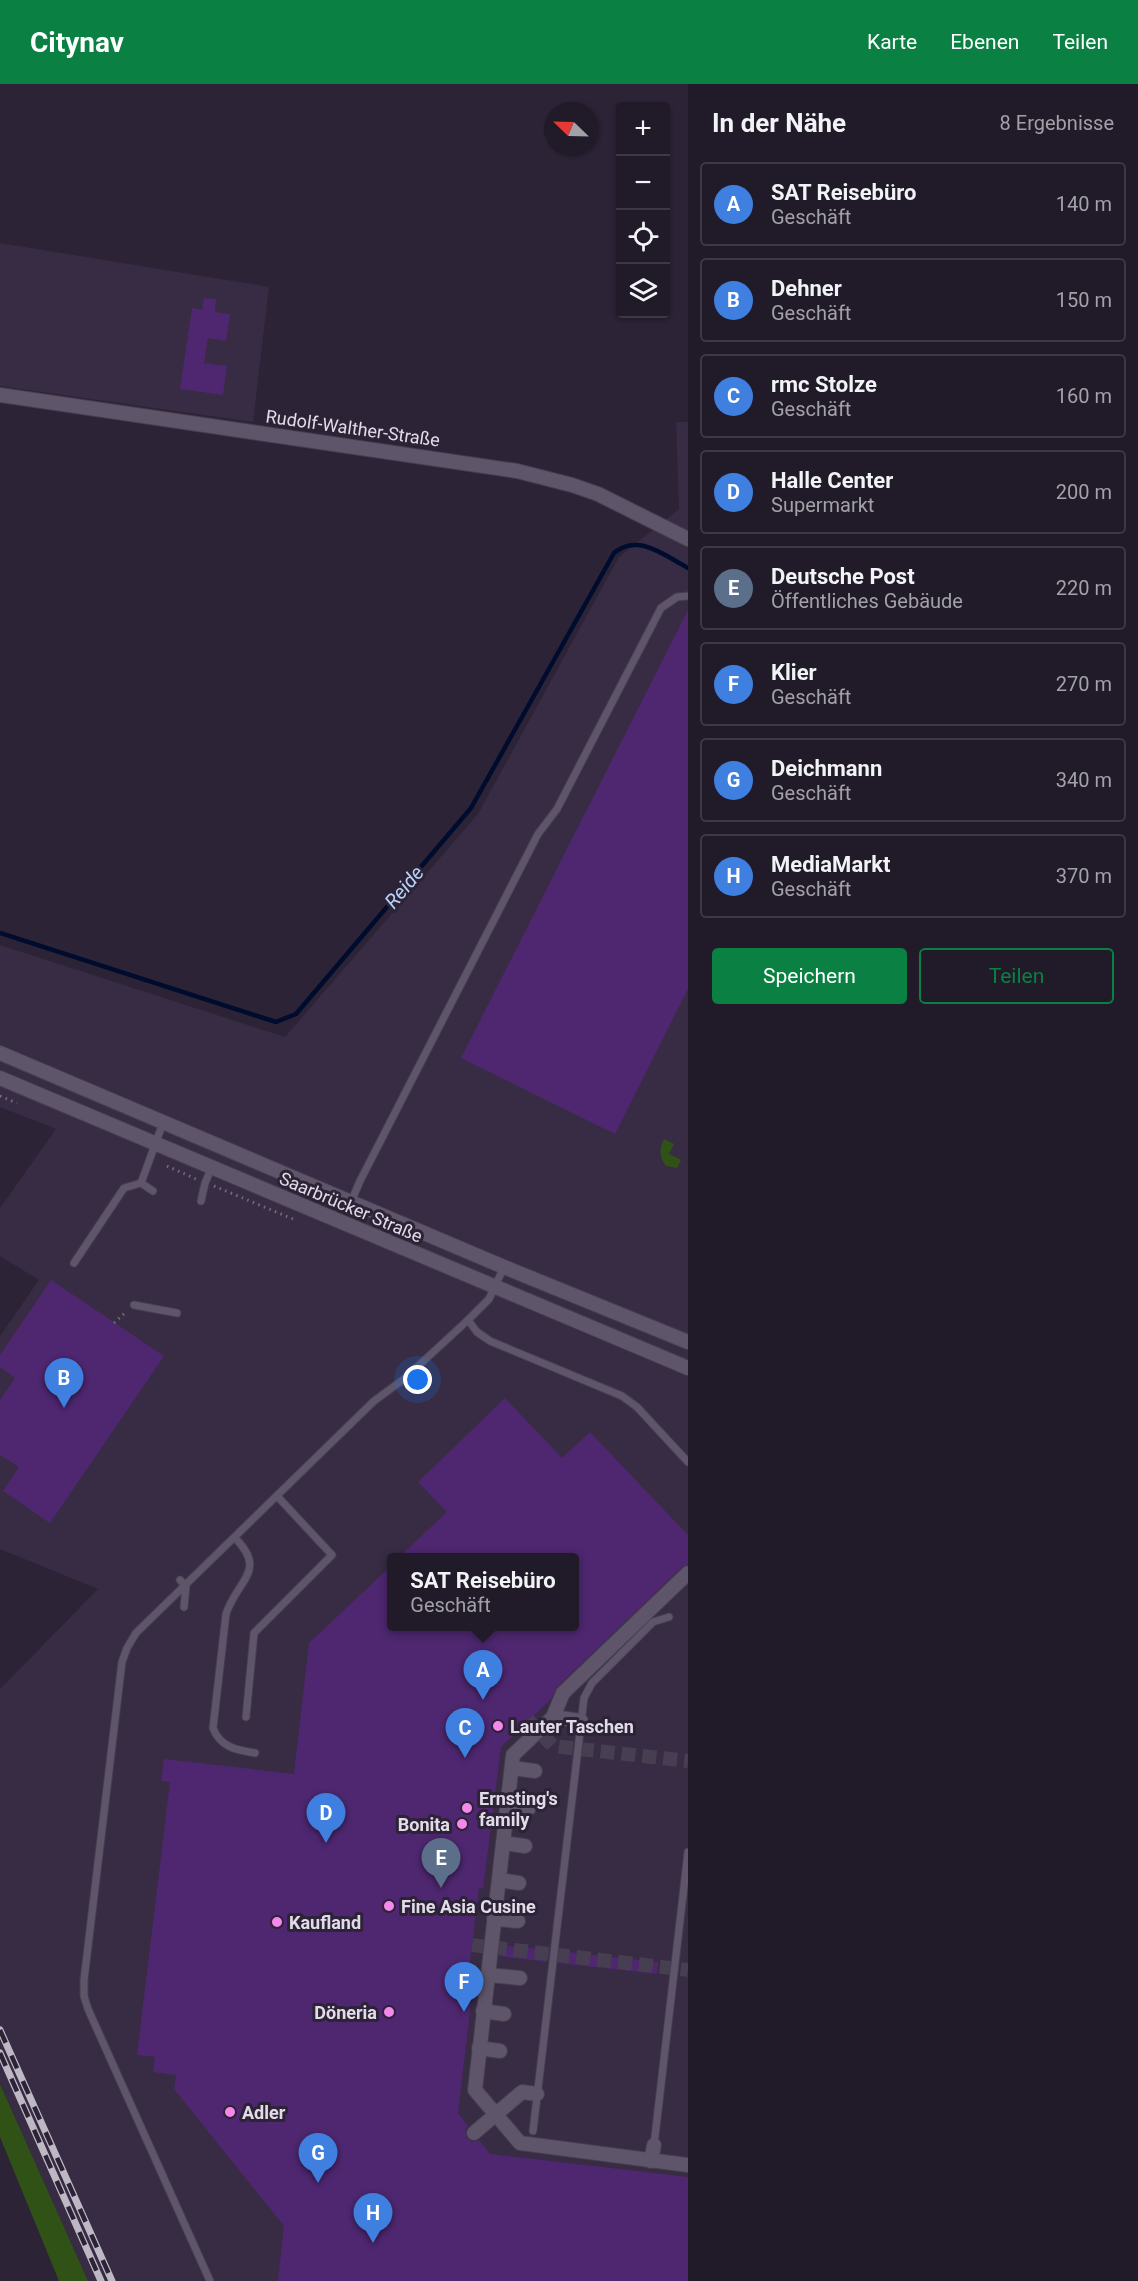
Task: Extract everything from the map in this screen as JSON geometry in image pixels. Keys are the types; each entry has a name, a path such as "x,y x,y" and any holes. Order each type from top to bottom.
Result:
{"street":[{"name":"Rudolf-Walther-Straße","path":"0,395 518,471 572,484 598,494 688,539"},
{"name":"Saarbrücker Straße","path":"0,1053 504,1267 688,1342"},
{"name":"Saarbrücker Straße","path":"0,1078 688,1368"},
{"path":"686,1577 644,1612 623,1644 589,1678 563,1693 553,1717 513,1755 475,2090 520,2144 688,2165"},
{"path":"553,1717 581,1720"},
{"path":"512,1768 535,1771"},
{"path":"507,1805 529,1808"},
{"path":"503,1843 525,1846"},
{"path":"499,1880 519,1883"},
{"path":"494,1919 518,1921"},
{"path":"488,1975 520,1978"},
{"path":"483,2011 504,2014"},
{"path":"479,2048 500,2051"},
{"path":"474,2129 522,2092 537,2094"},
{"path":"651,2160 654,2145"}],"lane":[{"path":"351,1202 538,834 556,809 661,608 677,597 688,596"},
{"path":"141,1183 163,1123"},
{"path":"201,1201 212,1167"},
{"path":"141,1183 153,1191"},
{"path":"74,1263 124,1188 141,1183"},
{"path":"210,2281 147,2143 84,1996 84,1980 122,1662 136,1633 183,1583 235,1538 374,1401 404,1379 484,1305 504,1267"},
{"path":"134,1305 177,1313"},
{"path":"468,1320 477,1332 490,1341 622,1396 637,1407 688,1462"},
{"path":"246,1717 254,1633 332,1555 277,1496"},
{"path":"235,1538 250,1555 251,1567 226,1614 213,1728 215,1734 225,1745 239,1751 255,1753"},
{"path":"183,1583 184,1607"},
{"path":"623,1644 653,1622 669,1617"},
{"path":"533,2131 581,1720 589,1678"},
{"path":"654,2145 688,1852"}],"path":[{"path":"114,1323 134,1305"}],"shaded area":[{"path":"0,243 269,287 253,422 0,386"},
{"path":"676,422 688,422 688,2281 88,2281 0,2084 0,1689 98,1589 0,1549 0,1336 39,1280 0,1256 0,1208 56,1129 0,1107 0,945 285,1037 478,814 619,557 679,509"}],"green space":[{"path":"664,1139 674,1144 669,1154 681,1160 677,1168 666,1166 662,1159 661,1150"},
{"path":"0,2084 88,2281 59,2281 0,2137"}],"building":[{"path":"204,298 216,299 215,312 230,314 226,341 208,338 204,363 227,366 223,395 180,389 192,308 202,310"},
{"path":"688,610 688,989 615,1134 461,1058"},
{"path":"51,1280 164,1356 50,1523 3,1491 19,1467 0,1455 0,1400 15,1378 0,1367 0,1355"},
{"path":"505,1398 562,1458 590,1432 688,1535 688,1564 682,1567 557,1687 551,1699 501,1747 483,1889 479,1888 465,2002 471,2003 458,2113 468,2126 465,2131 467,2138 472,2142 479,2140 490,2154 688,2177 688,2281 278,2281 284,2226 174,2089 176,2075 153,2072 155,2057 137,2055 170,1782 161,1781 164,1759 294,1774 309,1643 387,1570 387,1631 579,1631 579,1553 403,1553 447,1512 418,1482"},
{"path":"501,1945 549,1950 547,1962 499,1956"},
{"path":"560,1951 658,1962 657,1974 558,1963"}],"waterway":[{"name":"Reide","path":"0,933 276,1022 296,1014 471,808 614,553 623,547 642,546 660,552 688,568"}],"tunnel":[{"path":"528,1720 553,1746 688,1761"},
{"path":"472,1945 688,1970"}],"railway":[{"path":"0,2030 112,2281"},
{"path":"0,2053 101,2281"}],"place":[{"name":"Dehner","path":"64,1408"},
{"name":"SAT Reisebüro","path":"483,1700"},
{"name":"Lauter Taschen","path":"498,1726"},
{"name":"rmc Stolze","path":"465,1758"},
{"name":"Ernsting's family","path":"467,1808"},
{"name":"Bonita","path":"462,1824"},
{"name":"Halle Center","path":"326,1843"},
{"name":"Deutsche Post","path":"441,1888"},
{"name":"Fine Asia Cusine","path":"389,1906"},
{"name":"Kaufland","path":"277,1922"},
{"name":"Döneria","path":"389,2012"},
{"name":"Klier","path":"464,2012"},
{"name":"Adler","path":"230,2112"},
{"name":"Deichmann","path":"318,2183"},
{"name":"MediaMarkt","path":"373,2243"}]}
